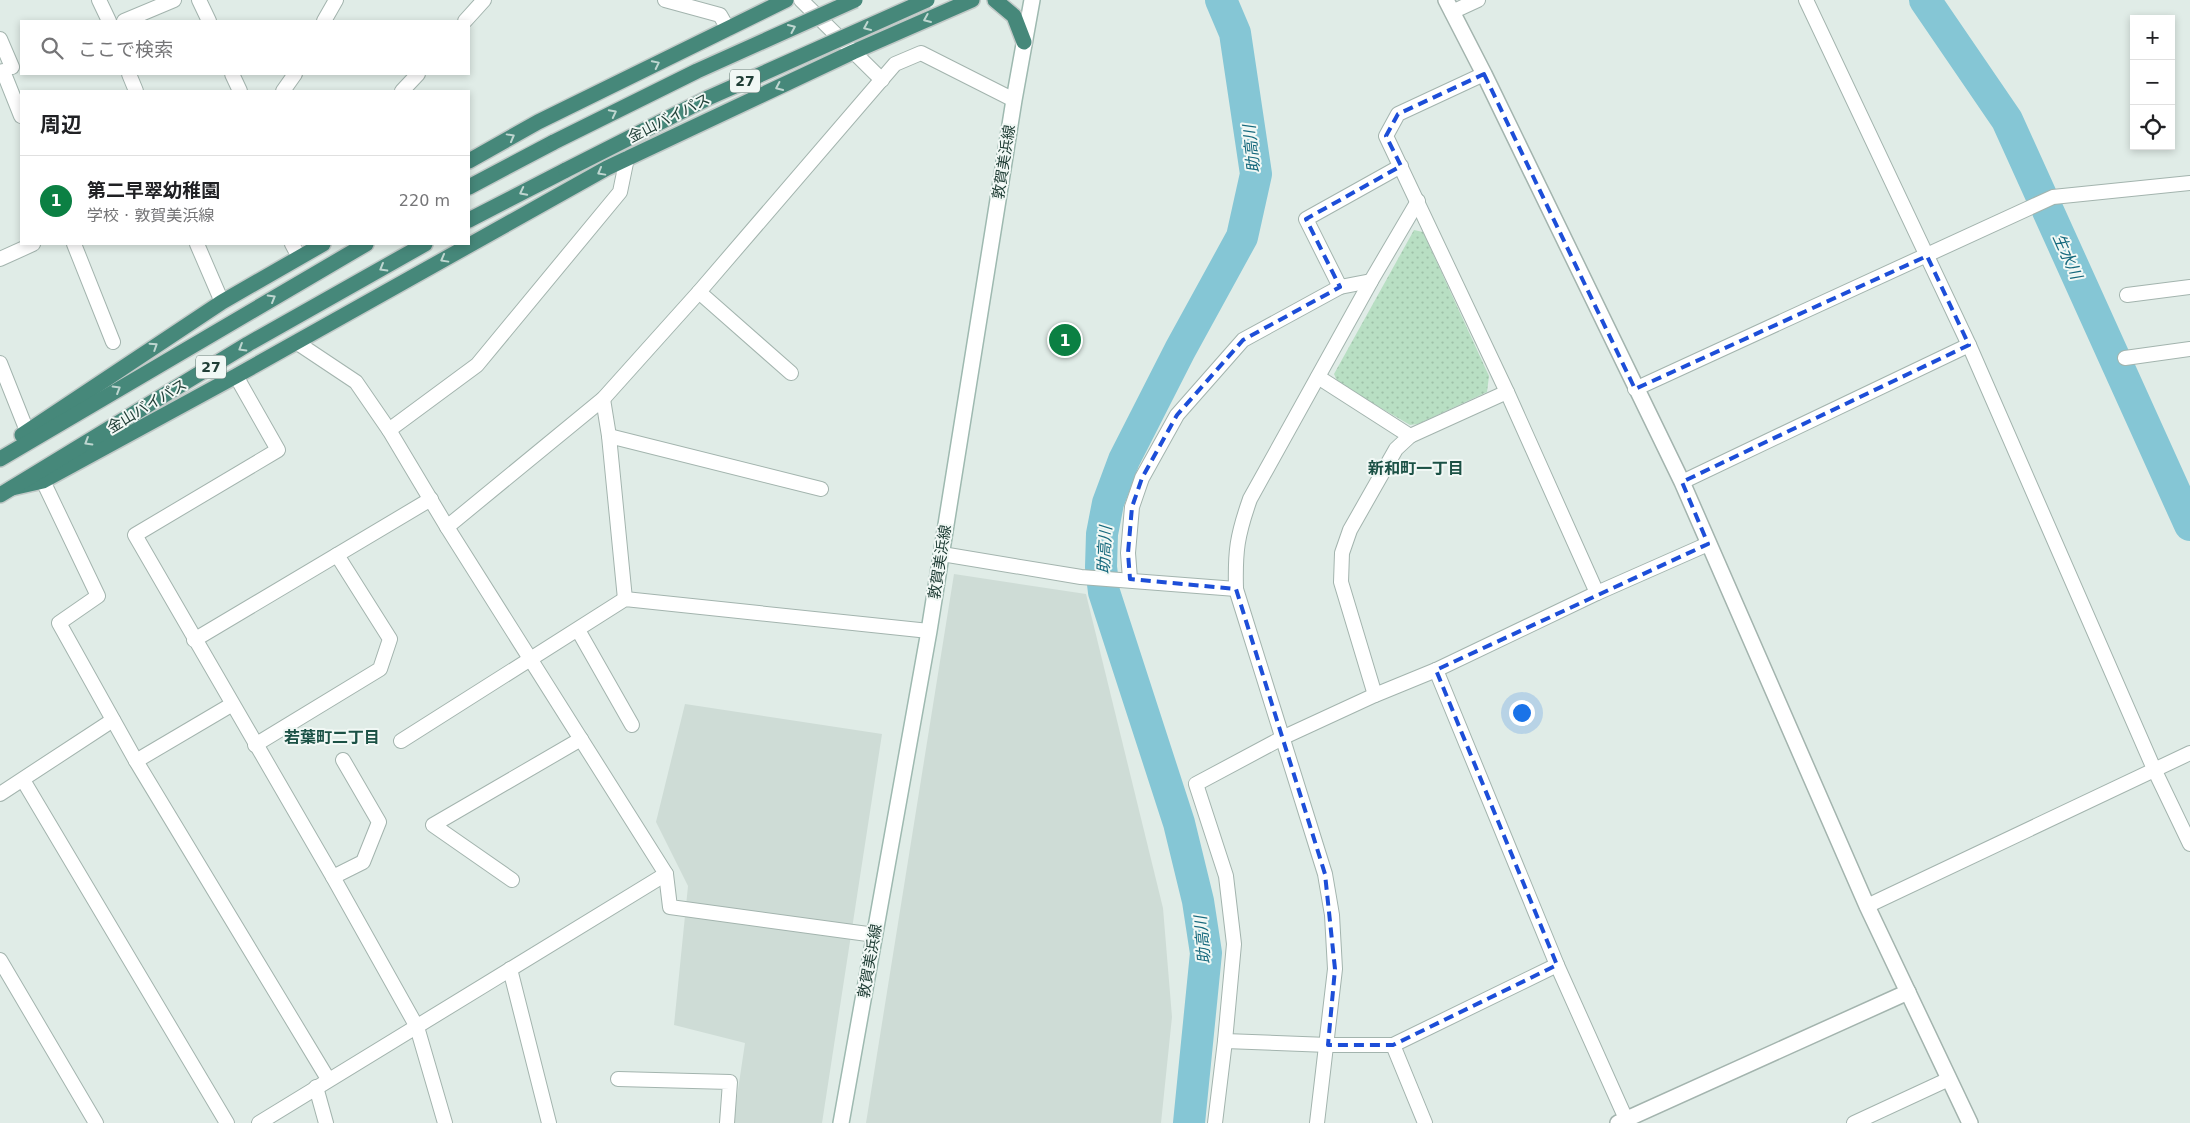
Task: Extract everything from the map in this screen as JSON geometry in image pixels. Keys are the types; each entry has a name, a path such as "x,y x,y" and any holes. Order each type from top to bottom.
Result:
{"highway":[{"path":"470,160 538,122 786,0"},
{"name":"金山バイパス","path":"470,186 554,142 697,71 854,0"},
{"name":"金山バイパス","path":"470,219 708,98 927,0"},
{"path":"6,491 43,481 236,376 627,158 853,52 972,0"},
{"path":"995,0 1014,16 1024,42"},
{"path":"0,454 27,431 222,302 296,250 318,245"},
{"name":"金山バイパス","path":"0,459 364,245"},
{"name":"金山バイパス","path":"6,491 248,344 423,245"}],"street":[{"path":"99,0 109,20"},
{"path":"126,20 174,0"},
{"path":"199,0 209,20"},
{"path":"325,20 336,0"},
{"path":"466,20 484,0"},
{"path":"665,0 720,16 728,29"},
{"path":"801,0 882,80"},
{"name":"敦賀美浜線","path":"841,1123 929,632 1014,100 1032,0"},
{"path":"1478,0 1449,6 1484,74 1635,389 1682,482 1867,906 1970,1123"},
{"path":"1806,0 1969,344 2154,770 2190,844"},
{"path":"0,39 20,112"},
{"path":"447,527 603,399 699,292 895,64 922,53 1014,100"},
{"path":"1484,74 1398,114 1386,136 1507,392 1597,593"},
{"path":"129,75 136,90"},
{"path":"232,75 240,90"},
{"path":"284,90 294,75"},
{"path":"403,90 417,75"},
{"path":"389,430 477,365 620,192 627,158"},
{"path":"1340,287 1306,219 1401,166"},
{"path":"1635,389 1927,256 2053,196 2190,183"},
{"path":"1317,1123 1328,1045 1335,969 1332,915 1325,874 1284,737 1236,589 1235,552 1239,530 1250,499 1371,281 1418,201"},
{"path":"0,259 31,245"},
{"path":"74,245 113,342"},
{"path":"197,245 222,302"},
{"path":"1130,579 1128,553 1132,507 1142,478 1177,415 1243,340 1340,287 1371,281"},
{"path":"2127,295 2190,287"},
{"path":"699,292 791,373"},
{"path":"296,342 356,382 389,430 447,527 666,874 670,906 875,935"},
{"path":"1682,482 1969,344"},
{"path":"2125,358 2190,349"},
{"path":"0,363 27,431"},
{"path":"236,376 278,450 135,535 231,704 333,877 417,1027 445,1123"},
{"path":"1318,377 1410,436"},
{"path":"1375,695 1341,582 1342,553 1350,530 1396,449 1410,436 1507,392"},
{"path":"603,399 610,436 625,599"},
{"path":"610,436 821,489"},
{"path":"43,481 98,596 59,623 136,762 328,1079"},
{"path":"194,640 431,499"},
{"path":"1215,1123 1234,944 1226,876 1196,784 1284,737 1375,695 1436,670 1597,593 1708,544"},
{"path":"942,554 1081,577 1130,579 1236,589"},
{"path":"255,745 380,669 390,639 337,555"},
{"path":"401,741 625,599 929,632"},
{"path":"578,630 632,725"},
{"path":"1436,670 1557,965 1626,1122 1908,992"},
{"path":"136,762 231,704"},
{"path":"0,794 114,720"},
{"path":"512,880 434,825 581,739"},
{"path":"1867,906 2190,752"},
{"path":"333,877 364,862 379,822 344,760"},
{"path":"23,780 227,1123"},
{"path":"258,1123 666,874"},
{"path":"0,960 96,1123"},
{"path":"1225,1041 1328,1045 1392,1044 1557,965"},
{"path":"510,969 549,1123"},
{"path":"1392,1044 1425,1123"},
{"path":"618,1079 730,1082 727,1123"},
{"path":"1860,1122 1949,1079"},
{"path":"316,1087 326,1123"}],"highlighted area":[{"path":"1484,74 1635,389 1927,256 1969,345 1682,482 1708,544 1436,670 1557,965 1393,1045 1328,1045 1335,969 1325,874 1236,589 1130,579 1128,553 1132,507 1142,478 1177,415 1243,340 1340,287 1306,219 1401,166 1386,136 1398,114"}],"shaded area":[{"path":"954,574 1086,594 1163,908 1172,1017 1161,1123 866,1123"},
{"path":"685,704 882,734 822,1123 733,1123 745,1043 674,1025 688,886 656,822"}],"green space":[{"path":"1414,230 1423,232 1489,376 1487,392 1418,424 1410,425 1338,383 1334,374"}],"waterway":[{"name":"助高川","path":"1189,1123 1206,953 1198,901 1179,823 1104,592 1101,567 1102,534 1108,503 1124,460 1180,350 1242,237 1256,174 1235,33 1221,0"},
{"name":"生水川","path":"1925,0 2007,120 2190,525"}],"place":[{"name":"第二早翠幼稚園","path":"1065,340"}],"district":[{"name":"新和町一丁目","path":"1416,468"},
{"name":"若葉町二丁目","path":"332,737"}]}
